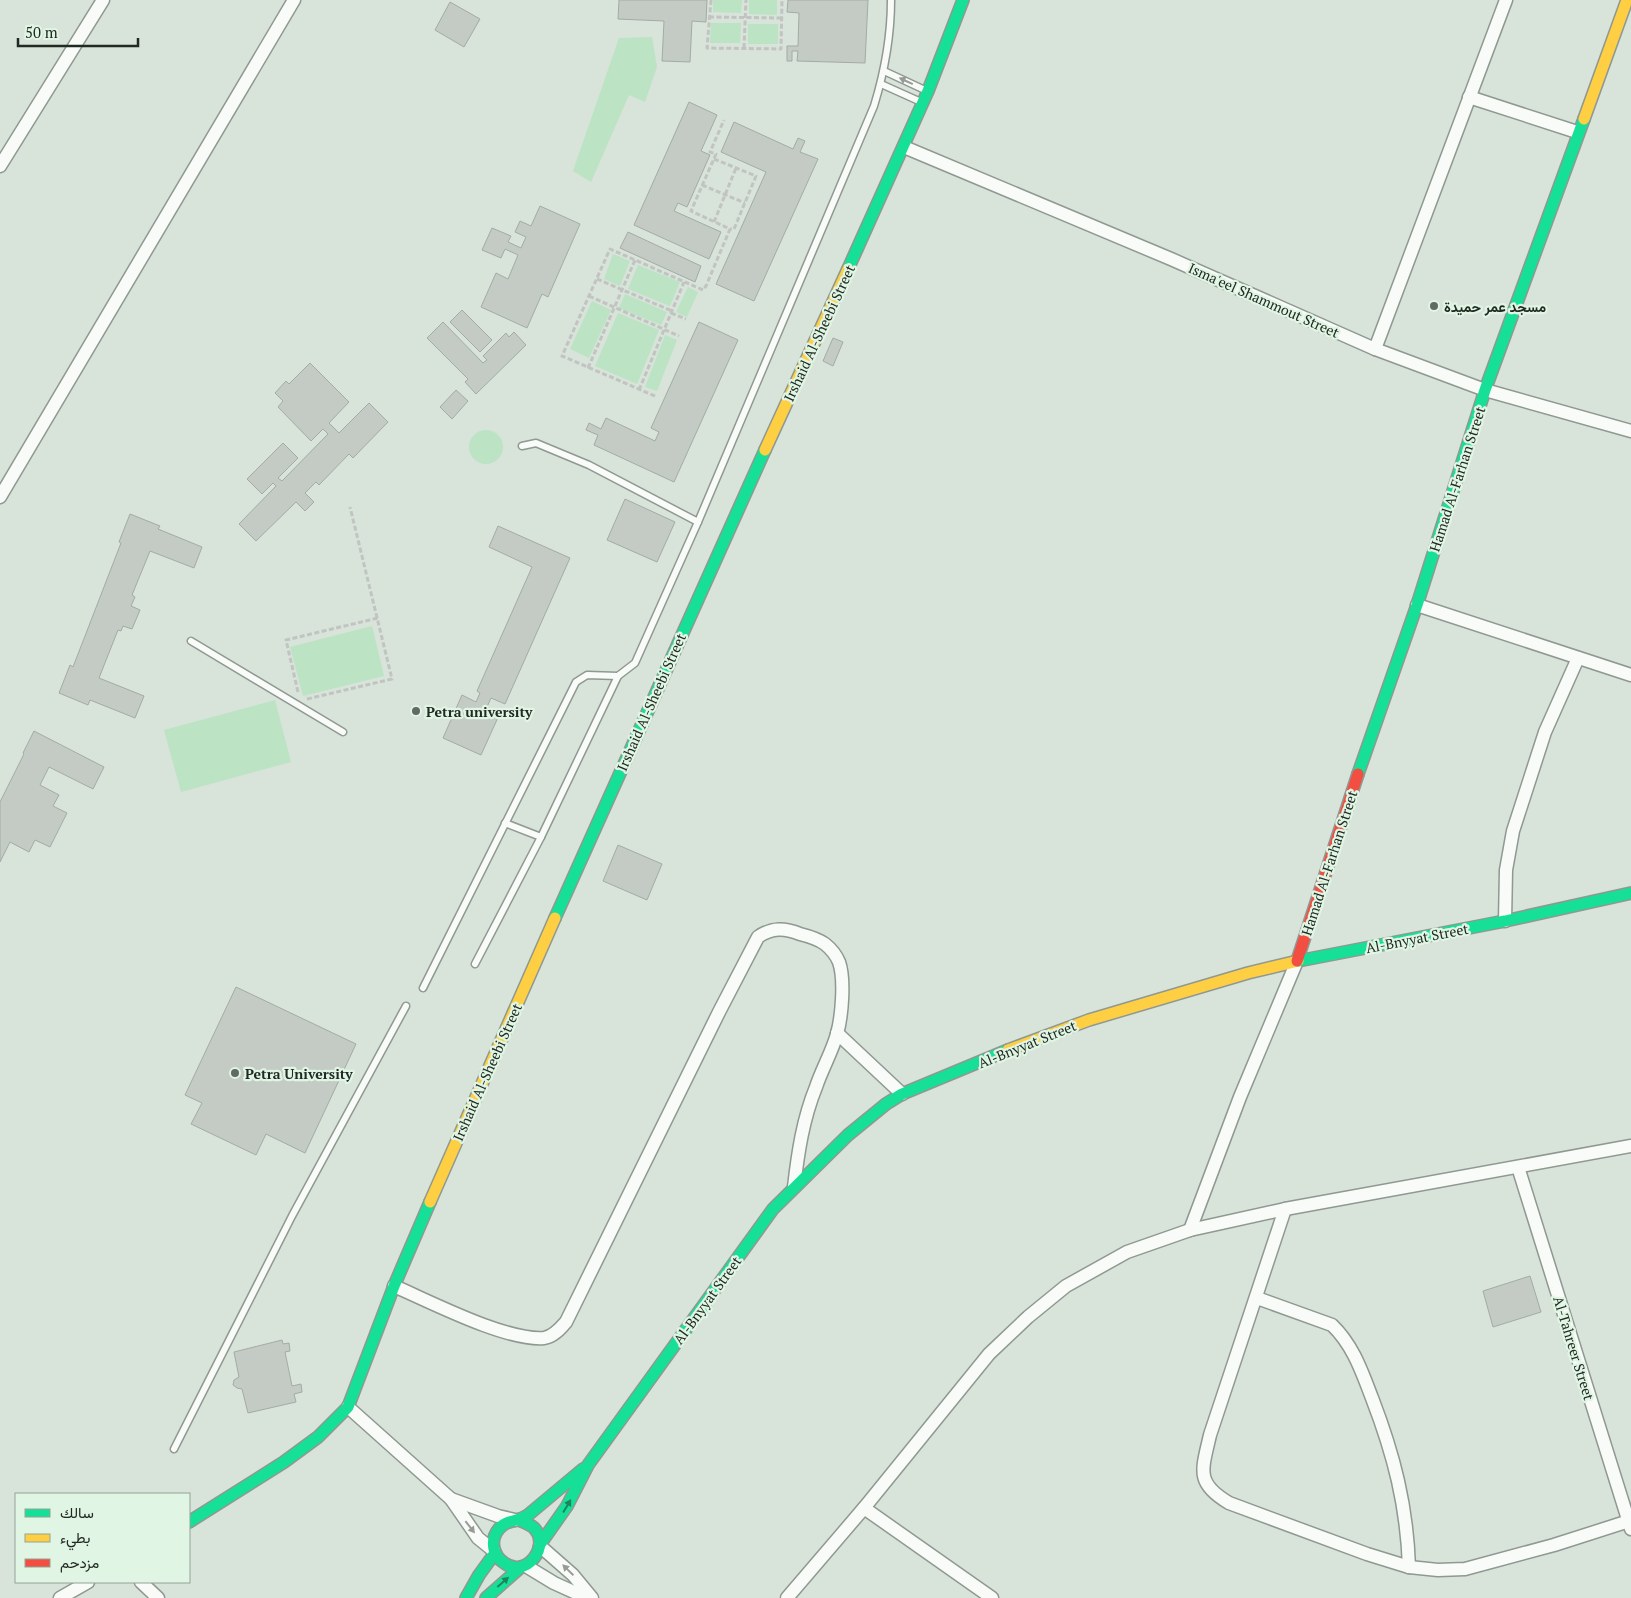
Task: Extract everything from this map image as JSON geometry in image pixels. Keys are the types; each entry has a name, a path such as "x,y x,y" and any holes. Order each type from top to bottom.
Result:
{"street":[{"path":"0,166 103,0"},
{"path":"0,497 294,0"},
{"name":"Irshaid Al-Sheebi Street","path":"348,1407 394,1286 495,1051 721,547 904,147 963,0"},
{"path":"1375,349 1506,0"},
{"name":"Hamad Al-Farhan Street","path":"1296,962 1360,767 1417,605 1485,390 1577,132 1626,19 1627,0"},
{"path":"1470,97 1577,132"},
{"name":"Isma'eel Shammout Street","path":"904,147 1171,259 1375,349 1485,390 1631,432"},
{"path":"1417,605 1631,675"},
{"path":"1505,921 1506,870 1514,831 1545,732 1578,658"},
{"name":"Al-Bnyyat Street","path":"540,1544 556,1524 588,1466 773,1208 848,1135 886,1104 902,1094 1046,1035 1089,1020 1248,973 1631,894"},
{"path":"394,1286 488,1326 524,1336 546,1338 558,1331 566,1322 758,937 766,931 775,929 788,929 823,942 830,948 839,962 842,979 838,1033 805,1119 798,1149 794,1187"},
{"path":"1190,1230 1240,1097 1296,962"},
{"path":"838,1033 902,1094"},
{"path":"787,1598 864,1508 989,1354 1028,1317 1066,1286 1127,1252 1190,1230 1285,1209 1631,1146"},
{"name":"Al-Tahreer Street","path":"1518,1167 1630,1525"},
{"path":"1285,1209 1210,1435 1203,1471 1205,1484 1214,1494 1229,1503 1367,1554 1409,1567 1438,1570 1465,1569 1630,1525"},
{"path":"1257,1298 1332,1325 1351,1349 1361,1368 1376,1407 1400,1484 1408,1539 1409,1567"},
{"path":"190,1521 284,1462 318,1437 348,1407 450,1499 478,1538 494,1552 501,1562 510,1567 524,1567 588,1598"},
{"name":"Al-Bnyyat Street","path":"517,1520 588,1466"},
{"path":"450,1499 498,1516 528,1523 539,1535 538,1554 533,1561 486,1598"},
{"path":"864,1508 992,1598"},
{"path":"466,1598 494,1552 494,1541 497,1531 505,1524 517,1520"},
{"path":"540,1544 573,1575 592,1598"},
{"path":"60,1598 86,1583"},
{"path":"142,1583 158,1598"}],"lane":[{"path":"475,964 541,837 618,676 635,663 698,522 866,127 884,71 890,40 891,0"},
{"path":"884,71 928,91"},
{"path":"881,84 923,103"},
{"path":"522,446 536,443 589,465 698,522"},
{"path":"191,641 343,732"},
{"path":"423,988 576,682 587,675 618,676"},
{"path":"505,823 541,837"},
{"path":"174,1449 292,1216 406,1006"}],"path":[{"path":"710,0 707,48 781,49 782,0"},
{"path":"744,48 746,0"},
{"path":"709,17 782,18"},
{"path":"714,158 756,176 734,230 691,212 714,158 716,154 710,152 724,120"},
{"path":"714,222 736,168"},
{"path":"702,186 745,203"},
{"path":"655,396 562,356 610,249 703,290 730,229"},
{"path":"588,368 635,260"},
{"path":"597,279 686,320"},
{"path":"639,390 684,281"},
{"path":"589,296 679,336"},
{"path":"350,507 378,618 392,679 300,700 286,640 378,618"}],"green space":[{"path":"713,0 742,0 741,13 713,12"},
{"path":"749,0 777,0 777,15 749,14"},
{"path":"711,23 741,23 740,43 710,43"},
{"path":"748,24 778,24 778,44 748,44"},
{"path":"652,37 657,67 645,102 629,95 591,182 573,171 619,38"},
{"path":"613,254 630,261 620,286 604,279"},
{"path":"638,265 680,282 670,306 628,289"},
{"path":"688,287 698,292 687,317 676,312"},
{"path":"625,294 667,312 661,325 619,308"},
{"path":"592,301 611,310 589,358 570,349"},
{"path":"618,313 659,330 637,384 595,366"},
{"path":"665,335 677,340 657,391 645,387"},
{"path":"486,430 498,435 503,447 498,459 486,464 474,459 469,447 474,435"},
{"path":"372,626 384,676 303,696 290,647"},
{"path":"275,700 291,762 181,792 164,730"}],"building":[{"path":"619,0 707,0 706,22 692,21 690,62 662,61 664,21 618,19"},
{"path":"788,0 868,0 865,63 797,61 798,51 792,51 792,61 787,61 787,46 798,46 799,13 787,12"},
{"path":"450,2 480,19 464,47 435,30"},
{"path":"689,102 717,115 701,151 710,155 687,207 678,203 674,211 721,232 709,259 634,225"},
{"path":"734,122 793,149 798,138 805,141 800,152 818,159 754,301 716,284 766,172 721,152"},
{"path":"540,206 580,224 548,297 542,294 527,328 481,307 496,273 508,279 518,255 505,249 501,258 482,250 492,228 511,236 508,242 521,248 526,237 515,232 520,221 531,226"},
{"path":"628,232 701,266 695,282 620,248"},
{"path":"462,310 492,340 480,352 450,322"},
{"path":"443,322 483,363 487,360 483,356 506,333 509,337 514,332 526,345 476,394 465,382 468,379 427,338"},
{"path":"699,322 738,340 674,482 594,445 598,435 586,430 589,423 601,429 606,418 655,441 659,432 651,428"},
{"path":"833,338 843,342 833,366 823,361"},
{"path":"310,363 349,402 329,423 339,433 369,403 388,422 353,458 349,454 319,485 316,482 305,493 314,502 305,511 296,502 256,541 239,524 276,486 273,483 262,494 247,479 283,443 298,458 278,478 282,481 328,434 323,429 311,441 278,407 283,401 275,393 286,381 289,384"},
{"path":"456,390 468,401 452,419 440,407"},
{"path":"625,499 675,522 657,562 607,540"},
{"path":"130,514 160,526 158,529 202,547 194,568 150,551 132,595 135,597 131,606 140,610 132,629 123,626 121,631 118,630 99,678 144,696 135,718 90,700 88,705 59,693 70,665 73,667 121,543 119,542"},
{"path":"498,526 570,558 505,704 491,698 487,707 500,713 481,755 443,738 462,695 476,702 480,693 477,691 532,567 489,547"},
{"path":"34,731 104,767 93,789 49,767 40,785 59,795 53,806 67,813 50,847 35,840 29,852 10,842 0,862 0,802"},
{"path":"618,845 662,864 647,900 603,881"},
{"path":"236,987 356,1044 305,1153 266,1134 256,1155 191,1124 202,1103 185,1095"},
{"path":"1530,1276 1541,1312 1493,1327 1483,1291"},
{"path":"282,1340 283,1344 289,1343 290,1351 285,1352 292,1386 301,1384 302,1392 294,1394 296,1402 248,1413 242,1389 233,1385 234,1380 239,1377 234,1352"}],"traffic: fast":[{"path":"848,269 928,91 963,0"},
{"path":"1358,774 1417,605 1485,390 1584,119"},
{"path":"555,918 765,450"},
{"path":"1298,961 1505,921 1631,893"},
{"path":"541,1543 567,1506 588,1465 773,1209 848,1135 886,1104 902,1094 1008,1050"},
{"path":"190,1521 284,1462 318,1437 348,1407 394,1286 430,1202"},
{"path":"519,1520 533,1527 538,1534 540,1543 534,1558 527,1564 520,1567 511,1567 497,1557 493,1546 496,1533 500,1527 505,1523 528,1515 583,1469"},
{"path":"466,1598 479,1575 495,1553"},
{"path":"486,1598 521,1567"}],"traffic: slow":[{"path":"1584,119 1627,0"},
{"path":"765,450 848,269"},
{"path":"430,1202 555,918"},
{"path":"1008,1050 1089,1020 1248,973 1298,961"}],"traffic: jam":[{"path":"1297,961 1358,774"}],"place":[{"name":"مسجد عمر حميدة","path":"1434,306"},
{"name":"Petra university","path":"416,711"},
{"name":"Petra University","path":"235,1073"}]}
